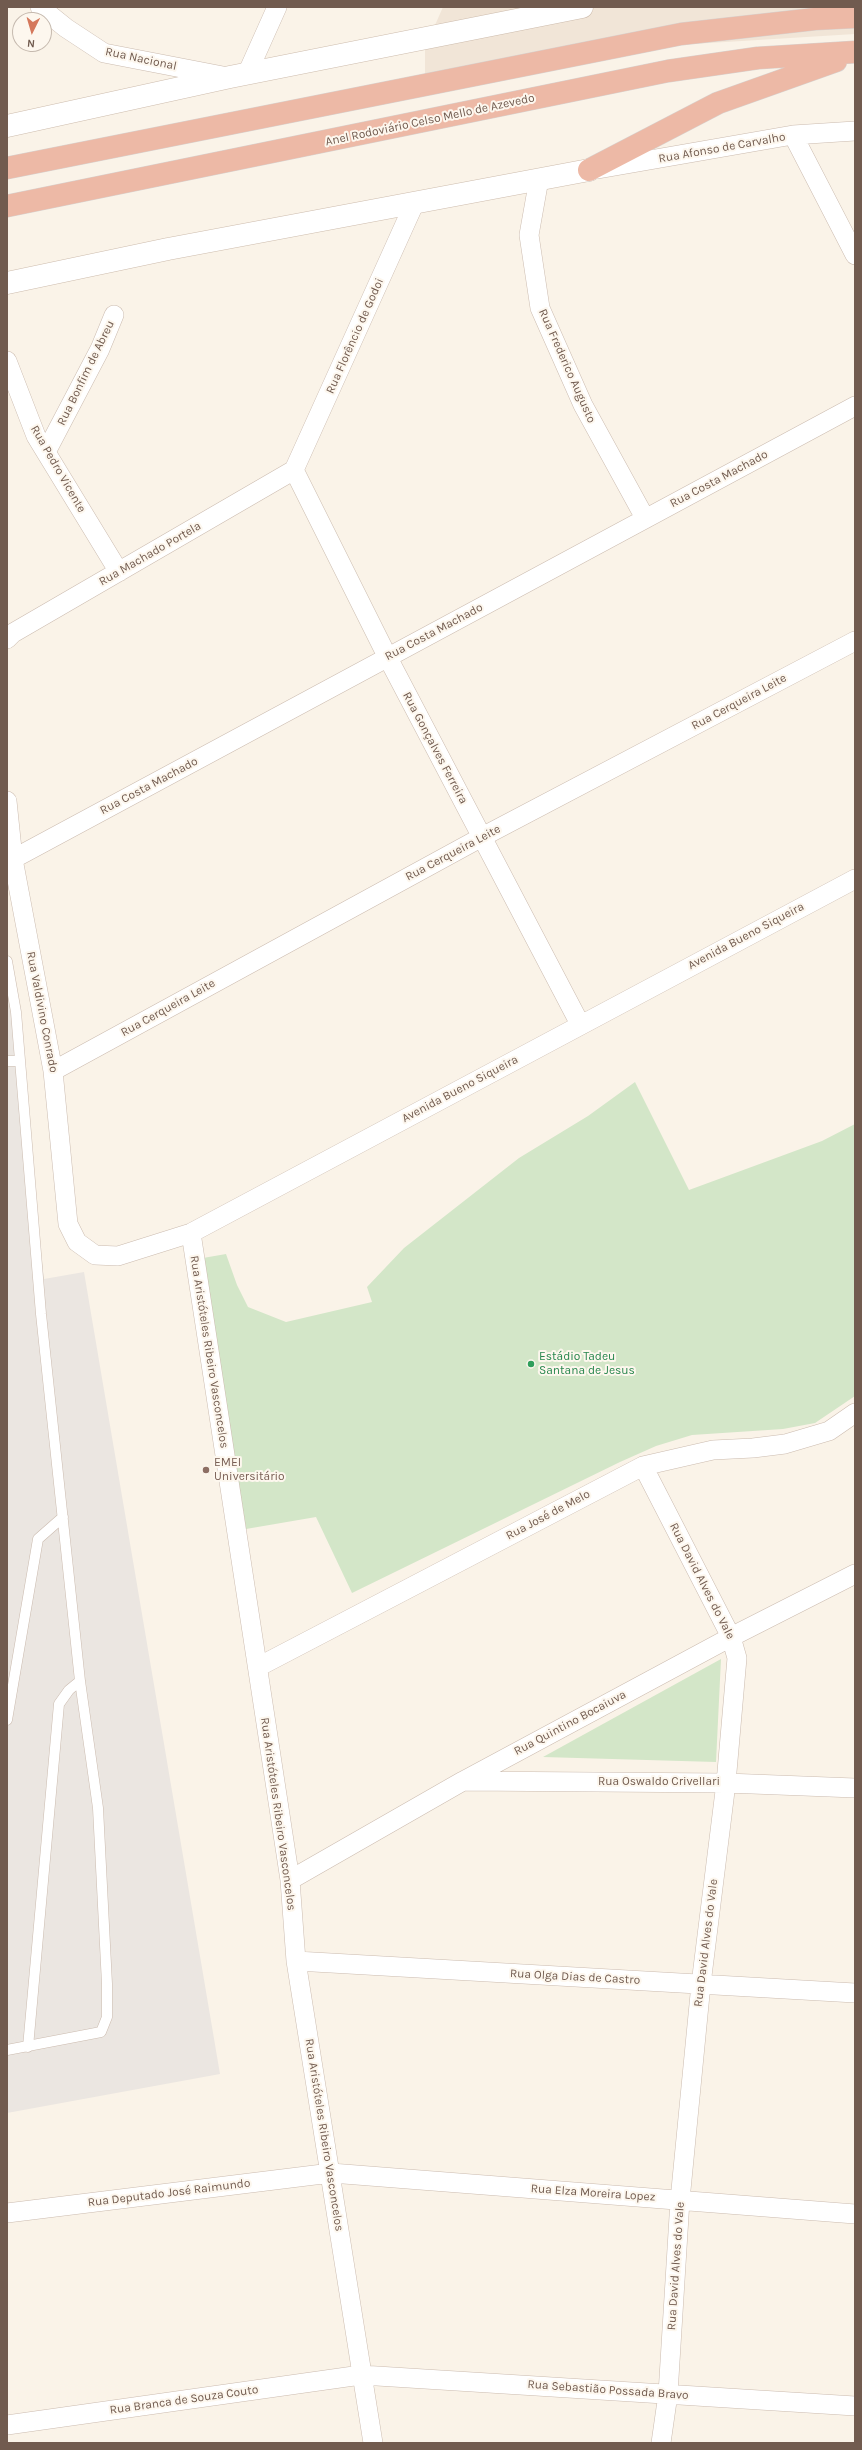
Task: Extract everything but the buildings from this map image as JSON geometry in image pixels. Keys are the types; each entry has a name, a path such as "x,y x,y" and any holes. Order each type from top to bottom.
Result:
{"highway":[{"path":"7,168 681,34 815,19 855,18"},
{"path":"589,170 718,103 855,53"},
{"name":"Anel Rodoviário Celso Mello de Azevedo","path":"7,206 668,71 758,58 855,53"}],"main road":[{"path":"12,124 238,75 582,7"},
{"path":"7,283 168,249 589,170"}],"street":[{"name":"Rua Nacional","path":"41,7 66,28 104,52 238,75"},
{"path":"238,75 277,7"},
{"name":"Rua Afonso de Carvalho","path":"589,170 793,135 855,131"},
{"path":"793,135 855,255"},
{"name":"Rua Frederico Augusto","path":"539,179 529,235 540,308 583,405 645,518"},
{"name":"Rua Florêncio de Godoi","path":"294,470 415,202"},
{"name":"Rua Bonfim de Abreu","path":"46,452 100,348 114,315"},
{"name":"Rua Pedro Vicente","path":"7,361 36,436 119,572"},
{"name":"Rua Costa Machado","path":"13,859 855,406"},
{"name":"Rua Machado Portela","path":"7,639 12,633 294,470"},
{"name":"Rua Gonçalves Ferreira","path":"294,470 388,658 580,1024"},
{"name":"Rua Cerqueira Leite","path":"53,1071 482,837 855,641"},
{"name":"Rua Valdivino Conrado","path":"7,801 13,859 53,1071 68,1224"},
{"name":"Avenida Bueno Siqueira","path":"68,1224 77,1242 95,1255 118,1256 191,1233 580,1024 855,879"},
{"name":"Rua Aristóteles Ribeiro Vasconcelos","path":"191,1233 290,1880 296,1961 373,2443"},
{"name":"Rua José de Melo","path":"258,1668 643,1466 713,1450 753,1448 785,1444 829,1431 855,1413"},
{"name":"Rua David Alves do Vale","path":"643,1466 731,1637 737,1658 726,1783 701,1984 680,2200 668,2394 661,2443"},
{"name":"Rua Quintino Bocaiuva","path":"290,1880 462,1781 731,1637 855,1574"},
{"name":"Rua Oswaldo Crivellari","path":"462,1781 726,1783 855,1788"},
{"name":"Rua Olga Dias de Castro","path":"296,1961 855,1993"},
{"name":"Rua Elza Moreira Lopez","path":"330,2173 855,2214"},
{"name":"Rua Deputado José Raimundo","path":"7,2213 330,2173"},
{"name":"Rua Sebastião Possada Bravo","path":"361,2374 855,2406"},
{"name":"Rua Branca de Souza Couto","path":"7,2425 361,2374"}],"lane":[{"path":"7,961 16,1012 41,1314 62,1517 80,1681 98,1808 107,1984 107,2017 101,2032 7,2050"},
{"path":"7,1061 20,1061"},
{"path":"7,1720 38,1540 62,1517"},
{"path":"28,2046 59,1704 68,1690 80,1681"}],"shaded area":[{"path":"443,7 855,7 855,34 677,45 425,95 425,48"},
{"path":"7,957 44,1279 84,1272 220,2074 7,2113"}],"green space":[{"path":"635,1082 689,1190 822,1141 855,1124 855,1396 815,1423 783,1429 692,1435 656,1446 620,1462 352,1593 316,1517 246,1529 203,1258 226,1254 237,1285 248,1307 286,1322 372,1302 367,1287 404,1248 519,1158 588,1116"},
{"path":"721,1659 716,1762 543,1757"}],"place":[{"name":"Estádio Tadeu Santana de Jesus","path":"531,1364"},
{"name":"EMEI Universitário","path":"206,1470"}]}
